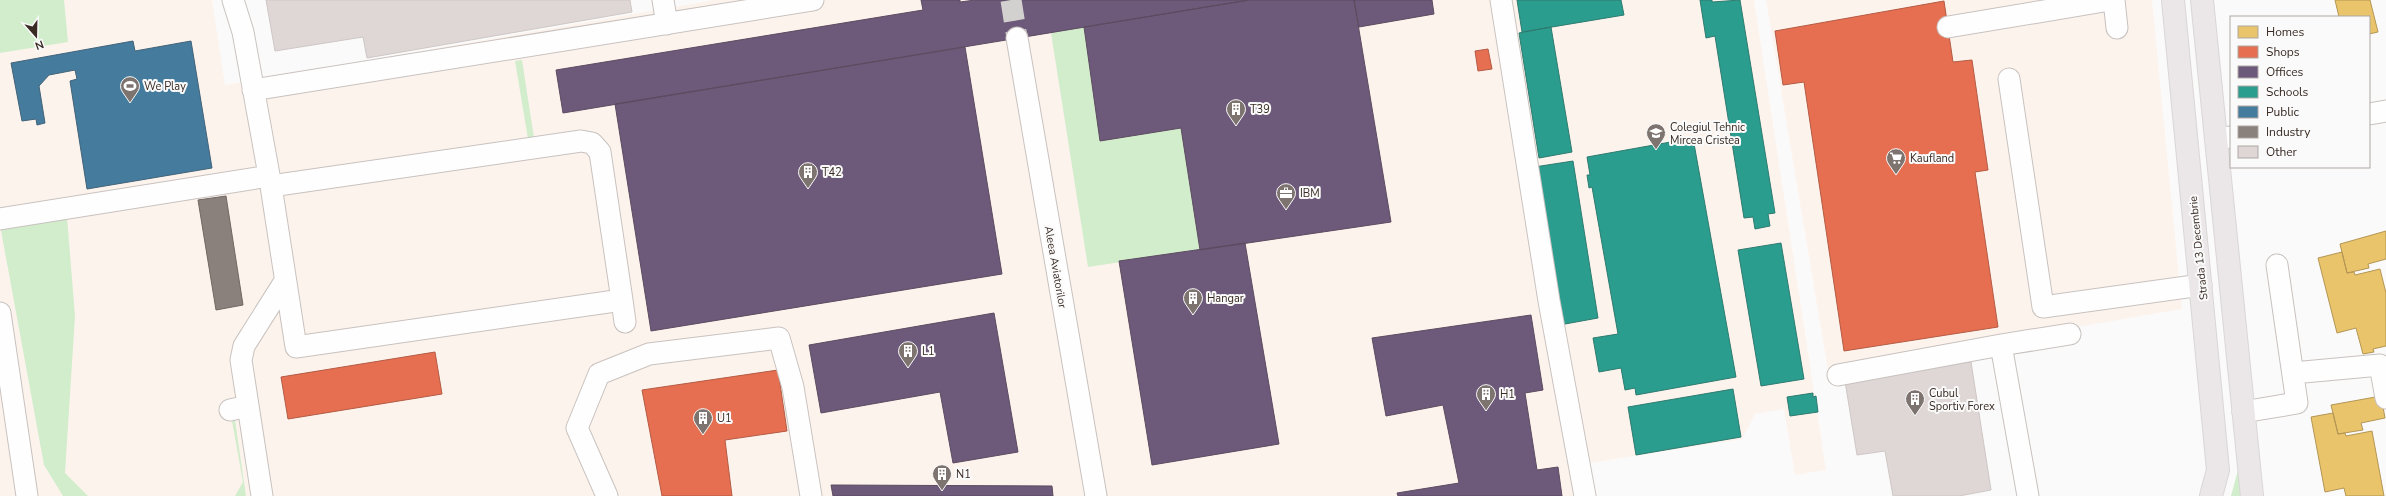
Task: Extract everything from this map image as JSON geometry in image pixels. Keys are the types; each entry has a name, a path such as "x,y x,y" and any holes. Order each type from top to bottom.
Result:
{"main road":[{"name":"Strada 13 Decembrie","path":"2173,0 2218,470 2211,496"},
{"path":"2202,0 2224,138 2243,412 2252,496"}],"street":[{"path":"233,0 243,32 270,181 296,347 622,300"},
{"path":"663,0 667,24"},
{"path":"253,90 813,0"},
{"path":"1501,0 1549,301 1585,496"},
{"path":"1948,27 2110,0"},
{"path":"2114,0 2117,28"},
{"name":"Aleea Aviatorilor","path":"1017,38 1096,496"},
{"path":"2009,79 2042,307 2201,285"},
{"path":"2370,114 2386,111"},
{"path":"0,219 270,181 581,141 592,143 600,152 625,322"},
{"path":"2243,412 2297,403 2277,265"},
{"path":"262,496 239,408 241,360 244,346 285,281"},
{"path":"0,313 27,496"},
{"path":"1838,375 2070,334"},
{"path":"607,496 576,428 599,374 649,354 779,338 793,388 811,496"},
{"path":"2001,345 2028,496"},
{"path":"2293,373 2380,365 2386,398"}],"shaded area":[{"path":"0,0 212,0 225,85 714,0 1754,0 1826,470 1795,475 1784,409 1755,414 1742,439 1590,463 1595,496 0,496"},
{"path":"1766,0 2152,0 2182,309 1828,370"}],"green space":[{"path":"0,0 64,0 68,42 0,53"},
{"path":"1084,27 1100,141 1181,128 1200,250 1088,267 1051,33"},
{"path":"522,60 534,138 528,139 515,61"},
{"path":"67,217 75,316 65,473 88,496 63,496 44,465 0,225"},
{"path":"235,420 246,496 235,496 243,482 232,421"},
{"path":"2238,470 2241,496 2231,496"}],"building: Homes":[{"path":"2335,0 2370,0 2378,32 2370,34 2370,16 2339,16"},
{"path":"2386,231 2386,259 2368,264 2369,268 2347,273 2340,244"},
{"path":"2342,252 2347,273 2354,272 2355,275 2380,269 2386,293 2386,346 2373,349 2374,352 2363,354 2356,328 2337,333 2318,258"},
{"path":"2381,396 2385,418 2361,423 2363,430 2338,434 2331,405"},
{"path":"2333,413 2338,434 2345,433 2346,436 2372,431 2384,496 2346,496 2344,488 2325,492 2311,417"}],"building: Shops":[{"name":"Kaufland","path":"1944,1 1953,62 1972,60 1988,170 1975,172 1998,327 1844,351 1804,82 1783,85 1775,31"},
{"path":"1488,49 1492,69 1478,71 1475,51"},
{"path":"435,352 442,394 288,419 281,377"},
{"name":"U1","path":"778,370 787,431 725,440 732,496 662,496 642,390"}],"building: Offices":[{"path":"921,0 960,0 960,2 975,0 1249,0 563,113 556,70 923,10"},
{"name":"T39","path":"1249,0 1354,0 1391,222 1200,250 1181,128 1100,141 1084,27"},
{"path":"1354,0 1432,0 1434,14 1359,27"},
{"name":"T42","path":"965,47 1002,274 651,331 615,104"},
{"name":"Hangar","path":"1245,243 1279,444 1152,465 1119,261"},
{"name":"L1","path":"994,313 1018,452 953,463 940,392 821,413 809,345"},
{"name":"H1","path":"1531,315 1543,390 1525,393 1537,470 1558,467 1562,496 1398,496 1397,493 1459,483 1443,405 1386,416 1372,338"},
{"name":"N1","path":"831,485 1052,486 1053,496 833,496"}],"building: Schools":[{"path":"1517,0 1621,0 1624,15 1522,32"},
{"path":"1700,0 1712,0 1712,2 1740,0 1775,213 1768,214 1770,226 1755,229 1753,217 1744,218 1715,36 1706,38"},
{"path":"1551,27 1572,152 1539,158 1519,33"},
{"path":"1693,138 1736,377 1636,395 1635,388 1625,390 1621,368 1599,372 1593,338 1618,334 1592,187 1589,188 1587,175 1590,175 1587,157"},
{"path":"1573,161 1598,318 1554,326 1528,168"},
{"path":"1781,243 1804,379 1761,386 1738,250"},
{"path":"1733,389 1741,437 1636,455 1628,407"},
{"path":"1813,393 1813,397 1816,396 1818,412 1790,416 1787,397"}],"building: Public":[{"path":"133,41 135,51 191,41 212,168 87,189 70,81 77,79 75,70 49,75 39,86 45,123 37,125 36,119 22,121 11,63"}],"building: Industry":[{"path":"226,196 243,305 216,310 198,200"}],"building: Other":[{"path":"266,0 630,0 632,12 367,58 363,37 275,51"},
{"name":"Cubul Sportiv Forex","path":"1971,362 1991,490 1959,496 1893,496 1885,451 1857,455 1845,381"}],"tunnel":[{"path":"1011,0 1017,38"}],"place":[{"name":"We Play","path":"130,103"},
{"name":"T39","path":"1236,126"},
{"name":"Colegiul Tehnic Mircea Cristea","path":"1656,150"},
{"name":"Kaufland","path":"1896,175"},
{"name":"T42","path":"808,189"},
{"name":"IBM","path":"1286,210"},
{"name":"Hangar","path":"1193,315"},
{"name":"L1","path":"908,368"},
{"name":"H1","path":"1486,411"},
{"name":"Cubul Sportiv Forex","path":"1915,416"},
{"name":"U1","path":"703,435"},
{"name":"N1","path":"942,491"}]}
